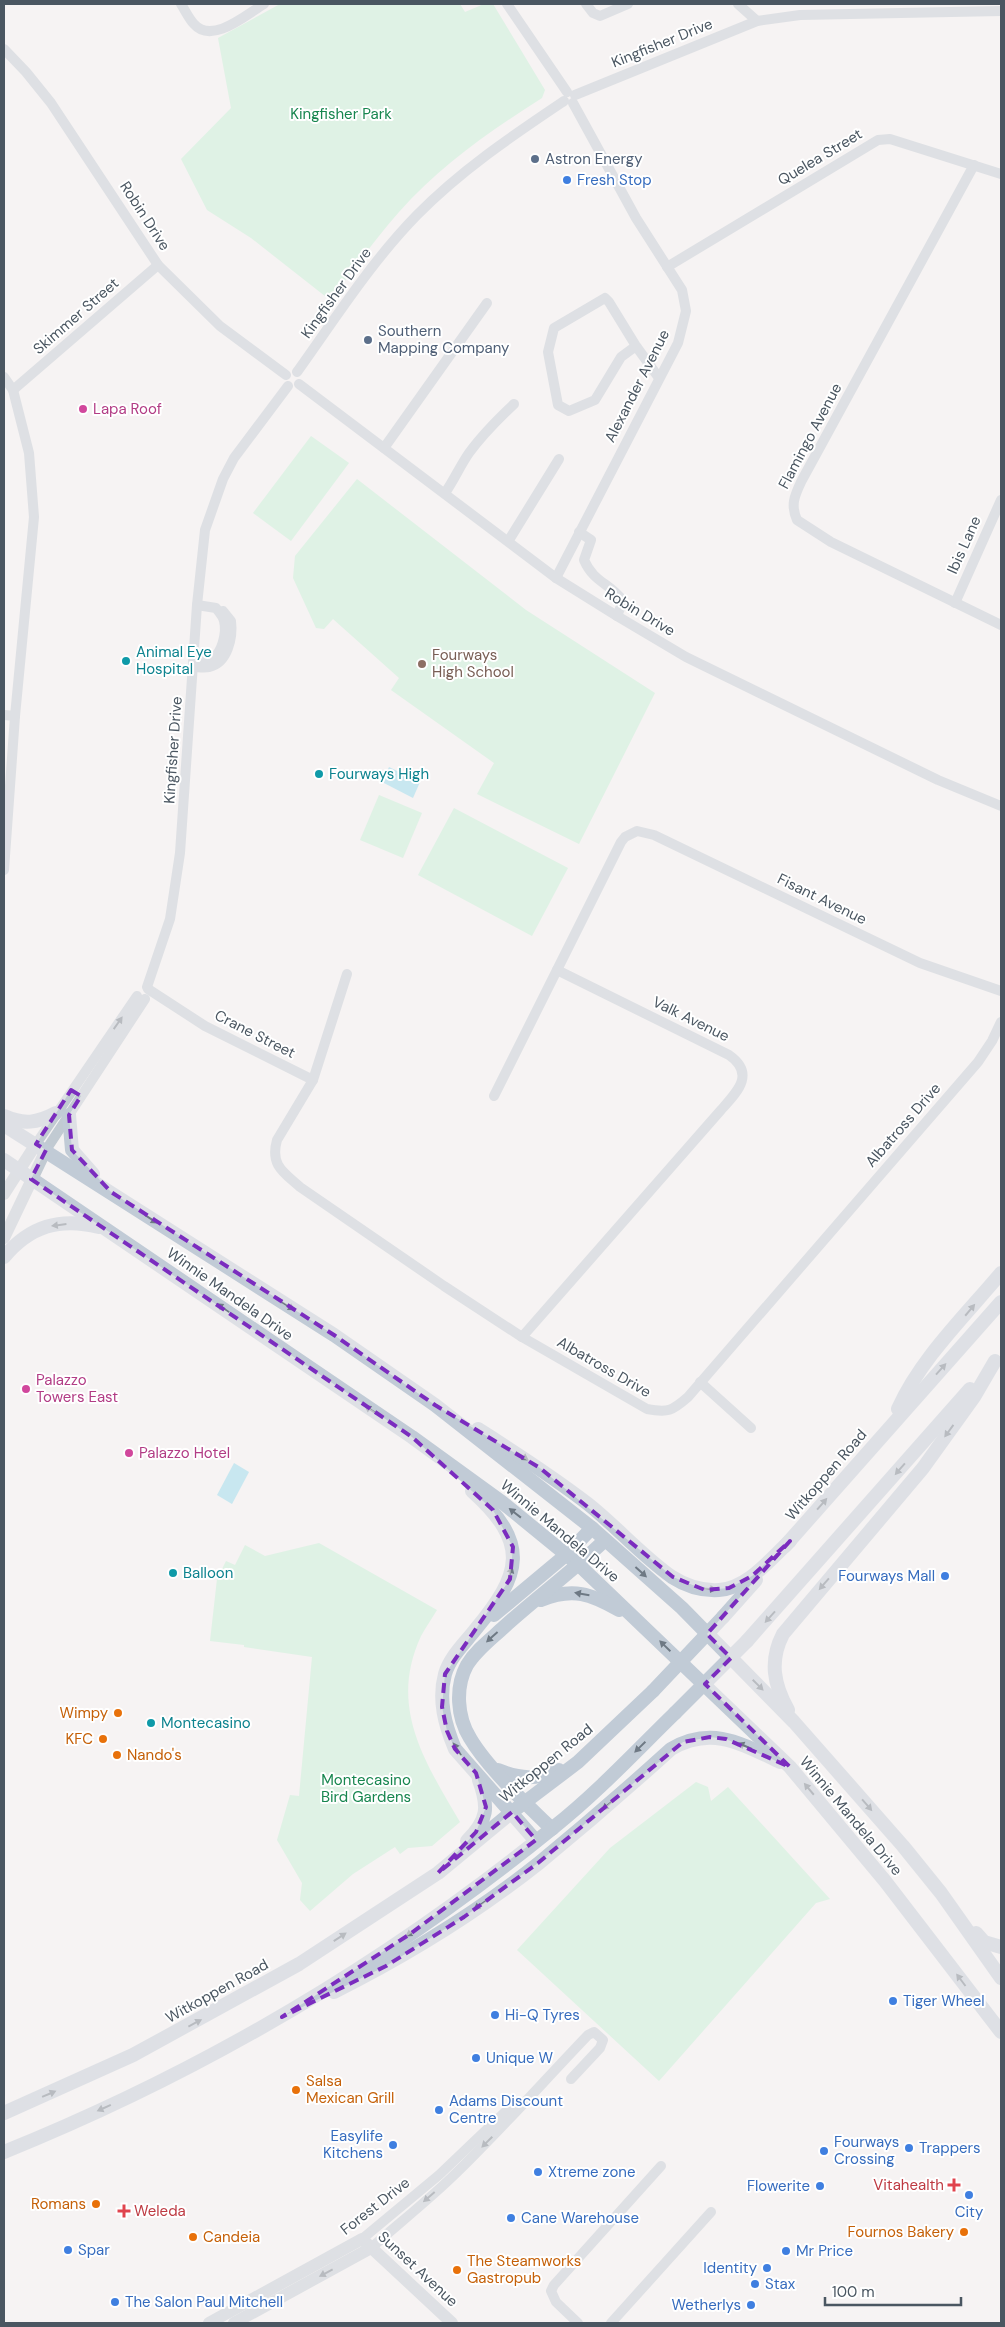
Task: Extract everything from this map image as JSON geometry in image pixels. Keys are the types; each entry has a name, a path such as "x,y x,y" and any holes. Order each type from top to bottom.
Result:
{"main road":[{"path":"4,1116 26,1123 63,1114 72,1150 84,1166 111,1192"},
{"name":"Winnie Mandela Drive","path":"4,1125 111,1192 210,1258 334,1335 435,1405 592,1528 682,1608 794,1722 903,1846 941,1893 1001,1978"},
{"name":"Winnie Mandela Drive","path":"4,1160 412,1438 503,1503 567,1554 641,1622 790,1767 885,1881 1001,2032"},
{"path":"4,1257 25,1236 40,1227 74,1223 107,1230"},
{"path":"893,1422 904,1396 920,1372 1001,1273"},
{"name":"Witkoppen Road","path":"4,2113 133,2056 299,1964 438,1873 512,1812 578,1762 653,1691 723,1617 893,1422 1001,1302"},
{"path":"282,2017 417,1929 479,1885 552,1829 675,1713 747,1641 998,1357"},
{"path":"794,1722 782,1699 775,1677 776,1650 783,1634 923,1468 974,1397 998,1357"},
{"path":"435,1405 448,1410 540,1468 589,1505 673,1577 691,1586 705,1590 719,1590 738,1585 752,1576 790,1541"},
{"path":"412,1438 492,1510 510,1536 514,1562 510,1579 496,1603 458,1650 445,1674 442,1707 447,1730 456,1749 536,1840"},
{"path":"476,1630 567,1554 592,1528"},
{"path":"552,1829 493,1768 469,1738 462,1722 459,1703 461,1680 467,1665 480,1649 529,1605 579,1565 605,1540"},
{"path":"529,1605 555,1594 586,1594 602,1600 641,1622"},
{"path":"4,2152 148,2088 282,2017 386,1966 464,1916 538,1863 672,1749 683,1742 710,1737 726,1739 790,1767"},
{"path":"493,1768 517,1777 526,1778 547,1775 578,1762"},
{"path":"438,1873 476,1832 485,1816 485,1796 476,1773"},
{"path":"941,1893 956,1907 981,1939 992,1946 1001,1947"}],"street":[{"path":"182,4 193,24 205,32 216,31 227,26 264,4"},
{"name":"Alexander Avenue","path":"507,4 570,98 636,218 682,290 686,311 678,342 556,578"},
{"path":"586,4 594,13 600,16 628,4"},
{"path":"738,4 757,21"},
{"name":"Kingfisher Drive","path":"297,372 379,259 417,216 470,166 570,98 757,21 800,15 893,8 1001,11"},
{"name":"Robin Drive","path":"4,50 26,72 51,103 158,265 220,326 286,375"},
{"name":"Quelea Street","path":"667,267 878,140 890,139 1001,174"},
{"name":"Flamingo Avenue","path":"974,165 802,480 793,498 792,505 797,520 804,527 1001,625"},
{"name":"Skimmer Street","path":"13,390 158,265"},
{"path":"636,346 622,357 592,402 570,411 558,405 548,352 554,328 605,298 636,346 660,378"},
{"path":"384,448 487,303"},
{"path":"292,371 297,372 300,378 293,385 285,381 286,375 292,371"},
{"path":"4,377 13,390 29,453 34,517 9,716 4,870"},
{"name":"Kingfisher Drive","path":"63,1114 71,1090 95,1065 144,994 170,919 180,853 197,605 205,530 223,478 234,458 293,385"},
{"name":"Robin Drive","path":"293,385 384,448 509,540 556,578 617,616 686,657 938,780 1001,806"},
{"path":"445,493 455,480 469,453 490,427 514,404"},
{"path":"509,540 559,459"},
{"name":"Ibis Lane","path":"955,602 1001,500"},
{"path":"579,532 590,540 584,560 588,569 595,578 619,595 623,601 617,616"},
{"path":"193,663 210,667 217,663 228,649 231,639 231,621 224,612 216,608 197,605"},
{"name":"Fisant Avenue","path":"557,970 621,842 632,832 641,831 654,835 920,963 1001,991"},
{"path":"494,1096 557,970"},
{"name":"Valk Avenue","path":"522,1337 721,1110 739,1089 743,1080 740,1066 729,1055 557,970"},
{"name":"Albatross Drive","path":"347,974 313,1080 277,1140 274,1151 276,1162 282,1172 444,1286 522,1337 647,1410 664,1412 675,1408 700,1382 978,1062 1001,1022"},
{"name":"Crane Street","path":"144,994 313,1080"},
{"name":"Kingfisher Drive","path":"41,1147 63,1114 81,1096 95,1065"},
{"path":"71,1090 81,1096"},
{"path":"4,1194 18,1170 41,1147"},
{"path":"4,1238 32,1179 41,1147"},
{"path":"700,1382 751,1428"},
{"name":"Forest Drive","path":"234,2323 364,2246 505,2112 519,2106 588,2035 594,2032 603,2040 600,2048 571,2080"},
{"path":"578,2323 556,2302 552,2295 554,2285 661,2166"},
{"path":"611,2323 711,2212"},
{"name":"Forest Drive","path":"209,2323 364,2246"},
{"name":"Sunset Avenue","path":"364,2246 439,2323"},
{"name":"Sunset Avenue","path":"364,2246 452,2323"}],"highlighted area":[{"path":"71,1090 81,1096 69,1115 72,1150 111,1192 334,1335 435,1405 540,1468 673,1577 705,1590 729,1588 752,1576 790,1541 707,1634 731,1658 705,1684 790,1767 726,1739 710,1737 683,1742 538,1863 464,1917 386,1966 282,2017 410,1934 536,1840 512,1812 438,1873 476,1832 486,1807 476,1773 455,1749 447,1731 442,1707 445,1674 510,1579 513,1547 493,1510 412,1437 31,1179 46,1150 36,1144"}],"green space":[{"name":"Kingfisher Park","path":"280,4 460,4 465,12 484,4 493,4 545,90 542,98 466,150 431,179 381,233 330,300 251,238 207,210 181,159 231,108 218,38"},
{"path":"311,436 349,463 291,541 253,513"},
{"path":"357,479 526,610 655,693 579,844 477,794 494,763 391,690 399,678 333,619 324,629 316,628 293,578 295,556"},
{"path":"379,795 422,813 403,858 360,840"},
{"path":"454,808 568,868 532,936 418,875"},
{"name":"Montecasino Bird Gardens","path":"319,1543 437,1610 421,1636 412,1662 408,1687 410,1710 415,1733 424,1756 434,1778 460,1822 432,1846 408,1848 400,1854 395,1847 353,1874 310,1911 300,1900 302,1883 277,1840 290,1795 299,1796 312,1657 210,1641 217,1579 226,1561 235,1565 245,1545 265,1556"},
{"path":"696,1782 708,1787 711,1801 728,1787 830,1899 816,1903 659,2081 517,1950 610,1848"}],"water":[{"path":"389,767 420,782 413,798 382,782"},
{"path":"234,1463 249,1472 232,1504 217,1495"}],"place":[{"name":"Astron Energy","path":"535,159"},
{"name":"Fresh Stop","path":"567,180"},
{"name":"Southern Mapping Company","path":"368,340"},
{"name":"Lapa Roof","path":"83,409"},
{"name":"Animal Eye Hospital","path":"126,661"},
{"name":"Fourways High School","path":"422,664"},
{"name":"Fourways High","path":"319,774"},
{"name":"Palazzo Towers East","path":"26,1389"},
{"name":"Palazzo Hotel","path":"129,1453"},
{"name":"Balloon","path":"173,1573"},
{"name":"Fourways Mall","path":"945,1576"},
{"name":"Wimpy","path":"118,1713"},
{"name":"Montecasino","path":"151,1723"},
{"name":"KFC","path":"103,1739"},
{"name":"Nando's","path":"117,1755"},
{"name":"Tiger Wheel","path":"893,2001"},
{"name":"Hi-Q Tyres","path":"495,2015"},
{"name":"Unique W","path":"476,2058"},
{"name":"Salsa Mexican Grill","path":"296,2090"},
{"name":"Adams Discount Centre","path":"439,2110"},
{"name":"Easylife Kitchens","path":"393,2145"},
{"name":"Trappers","path":"909,2148"},
{"name":"Fourways Crossing","path":"824,2151"},
{"name":"Xtreme zone","path":"538,2172"},
{"name":"Vitahealth","path":"954,2185"},
{"name":"Flowerite","path":"820,2186"},
{"name":"City","path":"969,2195"},
{"name":"Romans","path":"96,2204"},
{"name":"Weleda","path":"124,2211"},
{"name":"Cane Warehouse","path":"511,2218"},
{"name":"Fournos Bakery","path":"964,2232"},
{"name":"Candeia","path":"193,2237"},
{"name":"Spar","path":"68,2250"},
{"name":"Mr Price","path":"786,2251"},
{"name":"Identity","path":"767,2268"},
{"name":"The Steamworks Gastropub","path":"457,2270"},
{"name":"Stax","path":"755,2284"},
{"name":"The Salon Paul Mitchell","path":"115,2302"},
{"name":"Wetherlys","path":"751,2305"}]}
